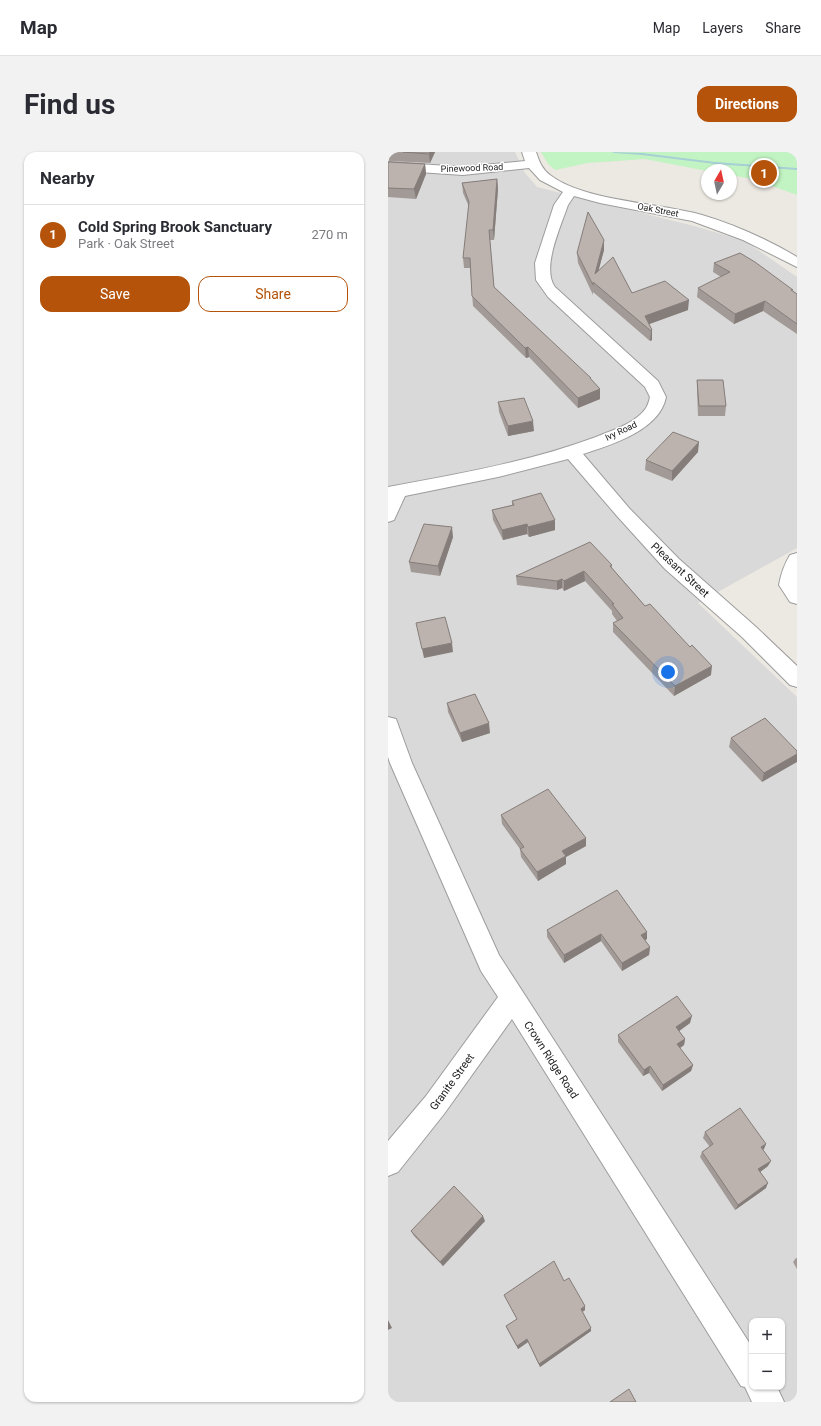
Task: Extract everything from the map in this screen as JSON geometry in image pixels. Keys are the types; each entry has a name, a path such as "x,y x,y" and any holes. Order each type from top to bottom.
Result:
{"street":[{"name":"Pinewood Road","path":"388,166 463,171 531,158"},
{"name":"Oak Street","path":"531,158 543,176 570,191 596,198 670,212 702,220 754,239 797,263"},
{"name":"Ivy Road","path":"393,492 530,464 572,453 641,422 653,409 658,397 652,385 553,294 546,286 543,279 541,271 542,263 561,205 570,191"},
{"name":"Pleasant Street","path":"572,453 623,512 672,564 749,632 797,679"},
{"path":"388,516 393,492"},
{"path":"797,560 791,572 789,585 797,597"},
{"name":"Crown Ridge Road","path":"388,725 401,763 482,945 497,975 749,1370"},
{"name":"Granite Street","path":"388,1162 440,1099 512,998"},
{"path":"762,1390 769,1402"}],"shaded area":[{"path":"388,152 515,152 525,173 537,187 694,226 745,241 797,277 797,548 698,603 797,697 797,1402 388,1402"}],"green space":[{"path":"541,152 797,152 797,195 752,179 737,176 737,164 701,164 701,170 645,159 588,163 555,170 548,164"}],"building":[{"path":"403,152 430,152 429,154"},
{"path":"388,162 425,164 414,189 388,188"},
{"path":"497,179 493,230 489,230 494,287 591,378 600,389 578,398 528,347 525,348 472,296 470,258 463,258 469,202 462,183"},
{"path":"588,212 604,240 595,274 613,257 632,293 665,281 689,300 645,316 652,330 651,331 593,282 593,285 577,253"},
{"path":"740,253 755,262 797,294 797,324 765,301 735,314 698,288 730,272 714,263"},
{"path":"697,380 723,380 726,406 699,406"},
{"path":"524,398 533,421 508,426 498,402"},
{"path":"673,432 699,442 672,471 646,460"},
{"path":"541,493 555,520 528,527 527,524 502,530 492,510 514,505 512,501"},
{"path":"424,524 452,527 438,566 409,562"},
{"path":"590,542 612,565 610,566 645,606 650,604 690,647 692,645 712,666 675,686 613,623 623,618 612,604 614,604 584,571 564,581 562,579 557,581 516,576"},
{"path":"445,617 452,643 422,649 416,623"},
{"path":"475,694 489,723 460,733 447,703"},
{"path":"765,718 797,751 797,754 764,773 731,738"},
{"path":"548,789 586,838 562,851 566,856 537,872 520,849 524,847 501,815"},
{"path":"617,890 647,932 641,935 650,947 622,963 601,934 564,955 547,930"},
{"path":"677,996 692,1016 676,1027 685,1039 677,1044 693,1065 663,1085 650,1066 644,1070 618,1035"},
{"path":"740,1108 766,1144 761,1147 771,1161 758,1169 768,1183 738,1205 702,1152 713,1144 705,1132"},
{"path":"454,1186 483,1216 440,1262 411,1231"},
{"path":"554,1261 564,1281 569,1278 585,1306 581,1309 591,1328 539,1364 527,1339 517,1346 506,1326 517,1319 504,1295"},
{"path":"629,1389 636,1402 610,1402"}],"waterway":[{"path":"614,152 715,163 797,169"}],"place":[{"name":"Cold Spring Brook Sanctuary","path":"764,173"}]}
